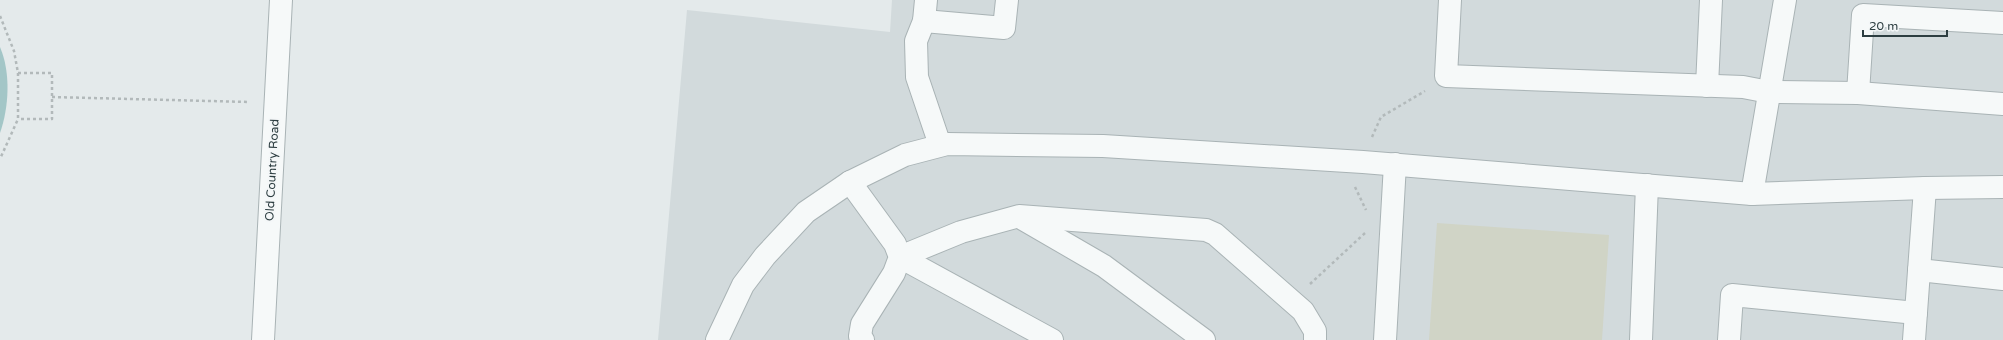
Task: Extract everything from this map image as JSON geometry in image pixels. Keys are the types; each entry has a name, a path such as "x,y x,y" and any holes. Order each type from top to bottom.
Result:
{"street":[{"name":"Old Country Road","path":"263,340 281,0"},
{"path":"926,0 924,21 916,42 917,77 940,145"},
{"path":"924,21 1004,28 1007,0"},
{"path":"1450,0 1446,76 1743,87 1770,92 1858,93 2003,104"},
{"path":"1708,86 1711,0"},
{"path":"1752,194 1785,0"},
{"path":"1858,93 1863,15 2003,24"},
{"path":"722,338 743,285 765,256 806,212 850,182 905,156 947,144 1103,146 1395,164 1752,194 2003,187"},
{"path":"1384,340 1395,164"},
{"path":"850,182 894,244 900,257 1052,340"},
{"path":"1641,340 1647,185"},
{"path":"1914,340 1925,188"},
{"path":"1019,216 1104,266 1204,340"},
{"path":"863,340 860,336 862,324 894,273 900,257 961,232 1019,216 1206,230 1215,234 1303,311 1315,331 1315,340"},
{"path":"1919,270 2003,279"},
{"path":"1729,340 1732,295 1916,313"}],"path":[{"path":"0,16 14,51 18,73 18,119 0,158"},
{"path":"18,73 52,74 52,119 18,119"},
{"path":"1371,138 1381,117 1430,89 1446,76"},
{"path":"52,97 276,103"},
{"path":"1357,182 1355,189 1368,213"},
{"path":"1307,287 1368,230"}],"shaded area":[{"path":"892,0 2003,0 2003,340 658,340 687,10 890,32"},
{"path":"1437,223 1609,235 1602,340 1429,340"}],"water":[{"path":"0,47 4,57 8,90 0,133"}]}
